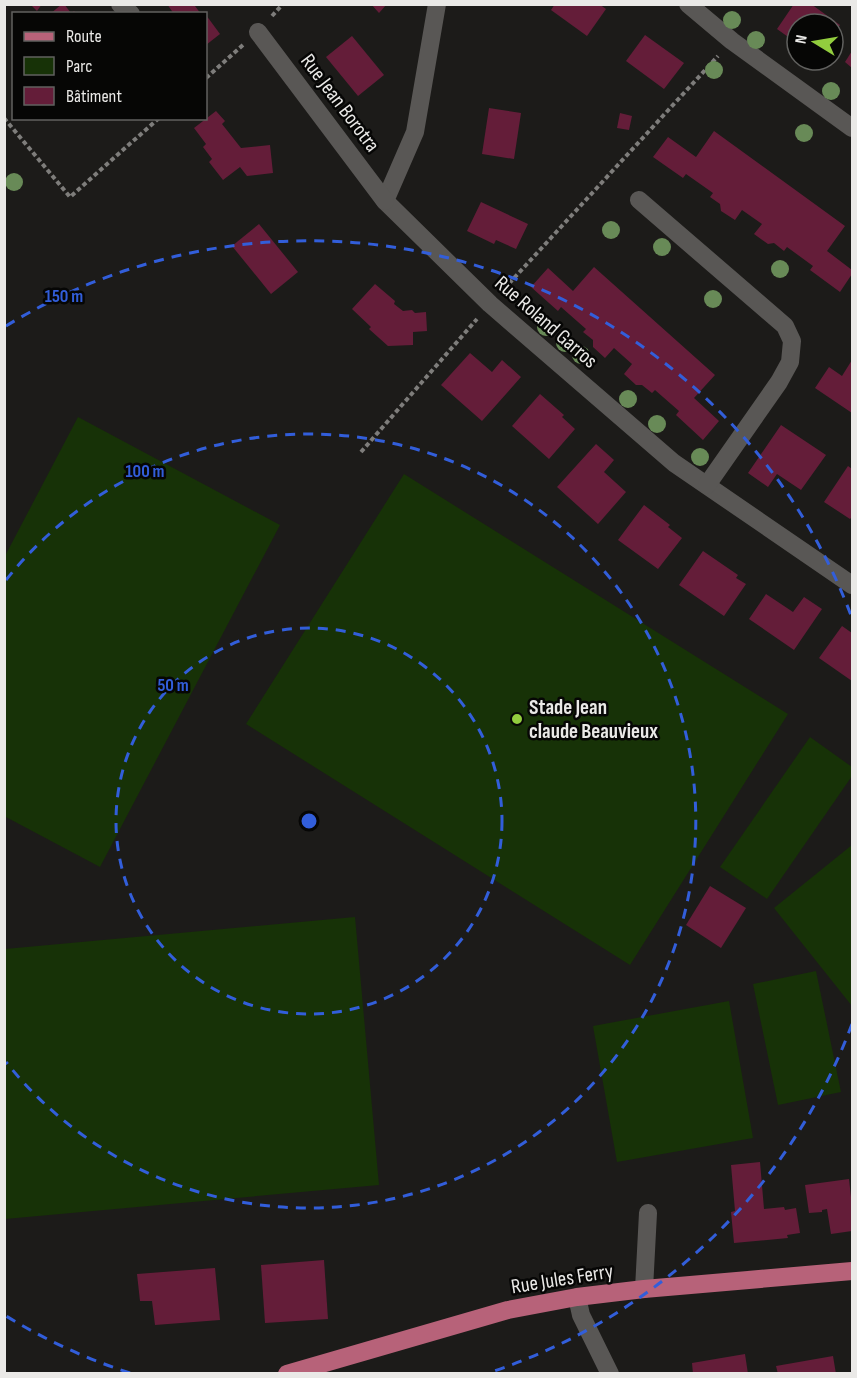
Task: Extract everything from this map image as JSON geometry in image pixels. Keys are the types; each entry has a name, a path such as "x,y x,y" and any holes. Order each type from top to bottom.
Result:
{"main road":[{"name":"Rue Jules Ferry","path":"287,1374 508,1310 577,1297 852,1271"}],"street":[{"path":"385,201 415,132 437,4"},
{"path":"688,4 732,40 852,128"},
{"name":"Rue Jean Borotra","path":"258,32 385,201"},
{"path":"639,200 785,326 792,341 790,362 779,382 707,485"},
{"name":"Rue Roland Garros","path":"385,201 490,304 674,463 852,585"},
{"path":"644,1289 648,1213"},
{"path":"577,1297 581,1315 610,1374"}],"path":[{"path":"361,452 490,304 732,40"},
{"path":"4,118 70,197 157,120"}],"green space":[{"path":"78,417 280,525 100,867 4,816 5,556"},
{"name":"Stade Jean claude Beauvieux","path":"404,474 788,714 630,965 246,724"},
{"path":"810,737 852,767 852,776 767,899 720,867"},
{"path":"852,845 852,1006 774,908"},
{"path":"355,917 379,1185 5,1219 5,949"},
{"path":"816,971 841,1092 778,1105 753,984"},
{"path":"729,1001 753,1138 617,1162 593,1026"}],"building":[{"path":"30,4 42,4 37,11"},
{"path":"64,4 70,12 52,12"},
{"path":"167,4 197,4 195,6 200,12 173,12"},
{"path":"371,4 387,4 379,13"},
{"path":"555,4 599,4 606,9 587,36 551,10"},
{"path":"794,4 811,4 822,12 789,12"},
{"path":"207,16 220,34 207,44"},
{"path":"785,17 785,35 777,29"},
{"path":"645,35 684,63 664,89 626,61"},
{"path":"352,36 384,75 358,96 326,57"},
{"path":"852,51 852,68 845,62"},
{"path":"489,108 521,113 514,159 482,154"},
{"path":"216,111 225,121 222,124 241,148 270,145 273,173 247,176 240,167 223,180 209,162 212,159 203,147 206,144 194,128"},
{"path":"620,113 632,116 629,130 617,128"},
{"path":"714,131 845,226 827,251 852,270 852,274 840,292 810,270 813,266 787,247 784,251 774,243 768,244 754,234 762,224 742,210 735,220 721,211 720,204 710,197 713,193 686,174 683,178 653,157 668,137 696,157"},
{"path":"481,202 528,224 516,249 496,240 494,244 467,231"},
{"path":"259,224 298,272 271,294 232,246"},
{"path":"594,267 715,375 694,398 719,421 703,440 676,415 679,411 655,390 652,393 642,385 636,385 624,374 632,364 614,348 605,358 593,347 593,340 583,332 586,329 561,307 558,311 531,287 548,268 573,291"},
{"path":"375,284 403,311 426,312 427,331 413,332 413,345 388,346 352,309"},
{"path":"470,353 492,372 502,360 521,377 482,421 441,385"},
{"path":"852,360 852,413 815,388 829,367 842,376"},
{"path":"540,394 564,415 562,417 575,429 549,459 512,426"},
{"path":"781,425 826,455 801,490 777,474 768,487 748,473"},
{"path":"596,444 614,460 604,472 626,492 598,524 557,487"},
{"path":"848,466 852,469 852,517 850,519 824,502"},
{"path":"644,505 670,525 668,527 682,538 658,569 618,540"},
{"path":"703,551 738,575 736,578 746,584 724,616 679,585"},
{"path":"766,594 793,612 804,597 822,609 794,650 749,619"},
{"path":"842,626 852,633 852,681 819,658"},
{"path":"710,886 746,908 721,948 686,925"},
{"path":"760,1162 764,1209 796,1208 800,1233 787,1235 788,1238 734,1243 731,1212 735,1211 731,1165"},
{"path":"849,1179 852,1197 852,1231 831,1234 827,1209 822,1212 809,1213 805,1185"},
{"path":"324,1260 328,1319 265,1323 261,1265"},
{"path":"215,1268 220,1320 155,1325 152,1301 140,1301 137,1274"},
{"path":"745,1354 748,1374 693,1374 692,1363"},
{"path":"833,1356 836,1374 778,1374 776,1366"}],"place":[{"name":"Stade Jean claude Beauvieux","path":"517,719"}]}
